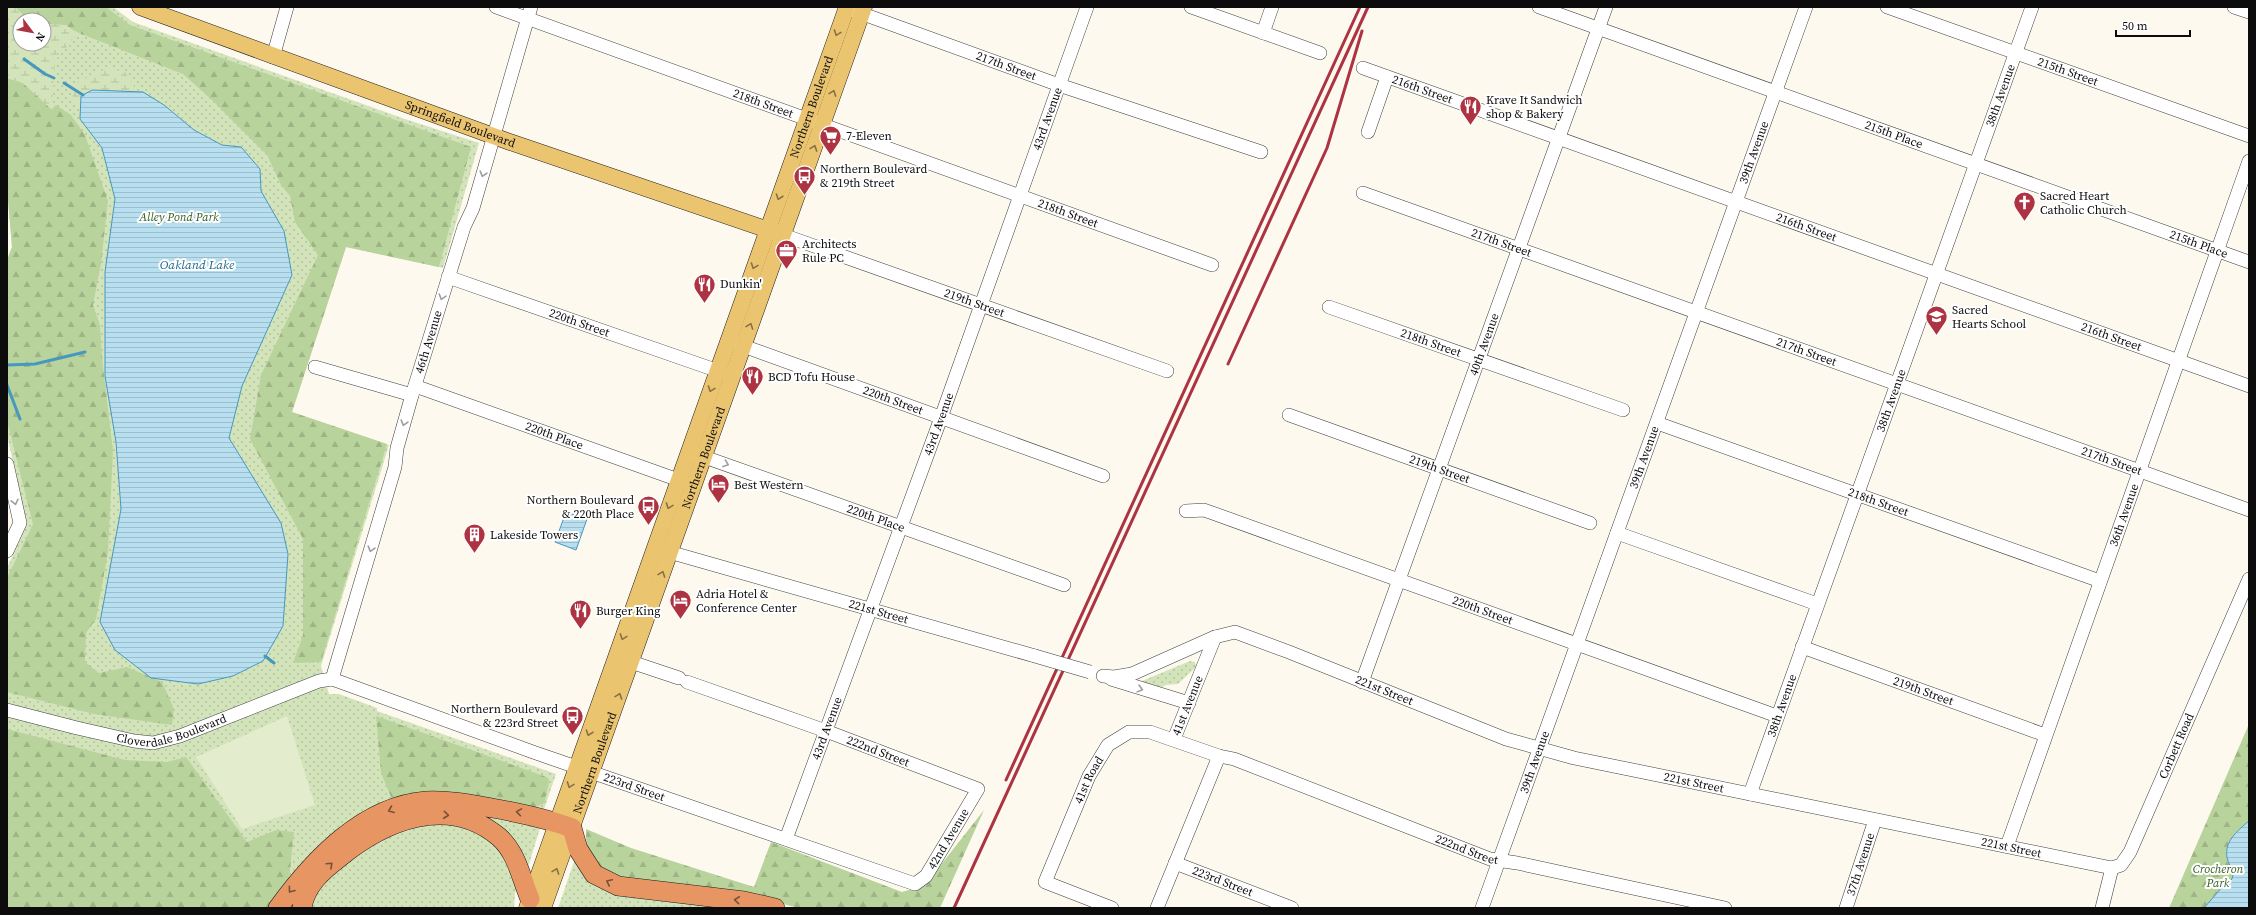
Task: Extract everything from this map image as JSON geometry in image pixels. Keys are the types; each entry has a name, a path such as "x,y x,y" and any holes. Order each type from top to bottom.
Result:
{"highway":[{"path":"278,908 318,859 354,828 404,805 426,801 456,802 532,815 564,825 590,870 594,874 618,886 744,901 775,908"},
{"path":"302,908 303,899 312,883 351,848 382,828 409,818 430,814 467,818 499,837 513,854 533,905"}],"main road":[{"name":"Northern Boulevard","path":"533,905 584,770 631,662 662,551 696,454 732,376 736,343 768,230 845,7"},
{"name":"Springfield Boulevard","path":"142,8 273,57 494,136 783,235"},
{"name":"Northern Boulevard","path":"696,454 717,371 736,343 783,235 863,10"},
{"name":"Northern Boulevard","path":"584,770 616,657 662,551"}],"street":[{"path":"273,57 287,7"},
{"name":"218th Street","path":"496,7 529,13 822,124 1212,265"},
{"name":"217th Street","path":"845,7 863,10 1059,85 1261,152"},
{"name":"43rd Avenue","path":"786,839 902,526 1087,7"},
{"path":"1191,7 1320,53"},
{"path":"1263,33 1272,7"},
{"name":"215th Place","path":"1539,7 2249,262"},
{"name":"40th Avenue","path":"1362,682 1440,470 1606,7"},
{"name":"39th Avenue","path":"1482,908 1806,7"},
{"name":"215th Street","path":"1887,7 2249,136"},
{"name":"38th Avenue","path":"1750,794 1856,494 2032,7"},
{"path":"2234,7 2249,12"},
{"name":"46th Avenue","path":"332,679 395,467 397,448 448,277 464,227 473,208 529,13"},
{"name":"216th Street","path":"1363,68 2249,386"},
{"path":"1368,132 1387,77"},
{"name":"36th Avenue","path":"2007,846 2249,161"},
{"name":"217th Street","path":"1363,193 2249,510"},
{"name":"219th Street","path":"783,235 1167,371"},
{"name":"220th Street","path":"448,277 732,376"},
{"name":"218th Street","path":"1329,307 1623,410"},
{"name":"220th Street","path":"736,343 941,416 1103,476"},
{"name":"220th Place","path":"315,367 414,391 686,482"},
{"name":"219th Street","path":"1289,415 1590,523"},
{"name":"218th Street","path":"1657,423 2100,582"},
{"name":"220th Place","path":"696,454 902,526 1064,585"},
{"path":"7,464 20,523 7,551"},
{"name":"220th Street","path":"1186,511 1204,510 1777,716"},
{"path":"1617,533 1817,604"},
{"name":"221st Street","path":"662,551 1035,656 1103,676 1122,684 1189,703"},
{"name":"Corbett Road","path":"2112,868 2121,865 2130,852 2249,579"},
{"name":"221st Street","path":"1103,676 1114,677 1132,674 1215,638 1235,632 1289,652 1506,739 1540,749 1750,794 2112,868"},
{"name":"41st Avenue","path":"1215,638 1174,739 1219,756"},
{"name":"219th Street","path":"1802,647 2045,735"},
{"name":"222nd Street","path":"616,657 826,731 978,789"},
{"name":"Cloverdale Boulevard","path":"7,710 134,741 153,743 180,736 319,681 332,679"},
{"name":"223rd Street","path":"332,679 584,770 915,884"},
{"name":"41st Road","path":"1112,908 1045,882 1089,776 1108,745 1130,732 1150,732 1174,739"},
{"path":"1157,908 1219,756"},
{"name":"222nd Street","path":"1219,756 1234,759 1490,859 1517,862 1676,904 1725,908"},
{"name":"42nd Avenue","path":"915,884 926,876 978,789"},
{"name":"37th Avenue","path":"1846,908 1875,820"},
{"name":"223rd Street","path":"1175,863 1268,904 1292,908"},
{"path":"2102,908 2112,868"}],"green space":[{"name":"Alley Pond Park","path":"7,7 113,7 133,22 405,119 479,143 443,268 346,247 292,412 389,445 321,666 329,694 339,694 377,708 377,711 556,774 539,824 541,825 526,874 524,869 515,893 514,908 7,908 7,568 27,525 7,435 7,260 12,247 7,188"},
{"path":"7,7 15,7 20,12 12,12 12,52 52,52 52,24 66,25 77,34 55,61 52,110 23,83 7,78"},
{"path":"15,7 106,7 130,25 471,147 439,267 346,247 292,412 387,444 321,662 293,663 303,635 303,539 250,439 261,375 318,255 295,222 290,196 281,185 267,155 212,100 183,74 79,33 66,26 52,25 52,12 20,12"},
{"path":"107,68 125,72 137,91 92,90 81,96 81,109 73,101 72,85"},
{"path":"7,78 23,83 52,109 56,105 71,115 85,135 108,201 101,264 93,305 100,325 102,358 113,451 108,552 96,619 86,633 85,662 99,673 127,667 162,682 174,709 172,725 94,714 7,692 7,578 33,524 7,421 7,260 12,247 7,188"},
{"path":"1190,661 1195,662 1196,667 1178,684 1166,685 1159,689 1137,683"},
{"path":"287,716 315,805 242,829 196,757"},
{"path":"376,716 544,776 549,779 545,803 535,807 394,804 381,773"},
{"name":"Crocheron Park","path":"2249,724 2249,821 2232,838 2227,849 2228,861 2233,871 2232,879 2223,886 2204,908 2169,908"},
{"path":"7,729 125,760 167,762 186,757 247,842 276,830 294,832 289,879 268,908 7,908"},
{"path":"984,810 940,908 799,908 771,901 609,876 592,861 587,845 586,829 631,848 754,887 771,842 902,892 925,885"},
{"path":"575,859 747,908 558,908"}],"water":[{"name":"Oakland Lake","path":"92,90 143,92 164,105 194,130 222,145 241,147 260,169 261,191 284,231 292,275 242,386 229,438 281,523 288,554 283,626 263,661 233,676 198,684 151,678 115,650 100,622 121,509 116,442 105,376 105,272 115,199 102,148 80,119 81,96"},
{"path":"566,512 587,519 576,550 555,542"},
{"path":"2249,821 2249,908 2204,908 2223,886 2232,879 2233,871 2228,861 2227,849 2232,838"}],"waterway":[{"path":"24,59 45,74 54,78"},
{"path":"64,83 83,95"},
{"path":"7,365 35,364 85,352"},
{"path":"7,385 20,419"},
{"path":"265,656 274,663"}],"railway":[{"path":"1006,780 1360,7"},
{"path":"954,908 1368,7"},
{"path":"1228,364 1327,148 1362,31"}],"place":[{"name":"Krave It Sandwich shop & Bakery","path":"1470,126"},
{"name":"7-Eleven","path":"831,156"},
{"name":"Northern Boulevard & 219th Street","path":"804,196"},
{"name":"Sacred Heart Catholic Church","path":"2024,222"},
{"name":"Architects Rule PC","path":"787,270"},
{"name":"Dunkin'","path":"705,304"},
{"name":"Sacred Hearts School","path":"1937,336"},
{"name":"BCD Tofu House","path":"753,396"},
{"name":"Best Western","path":"718,504"},
{"name":"Northern Boulevard & 220th Place","path":"649,526"},
{"name":"Lakeside Towers","path":"474,554"},
{"name":"Adria Hotel & Conference Center","path":"681,620"},
{"name":"Burger King","path":"581,630"},
{"name":"Northern Boulevard & 223rd Street","path":"573,736"}]}
